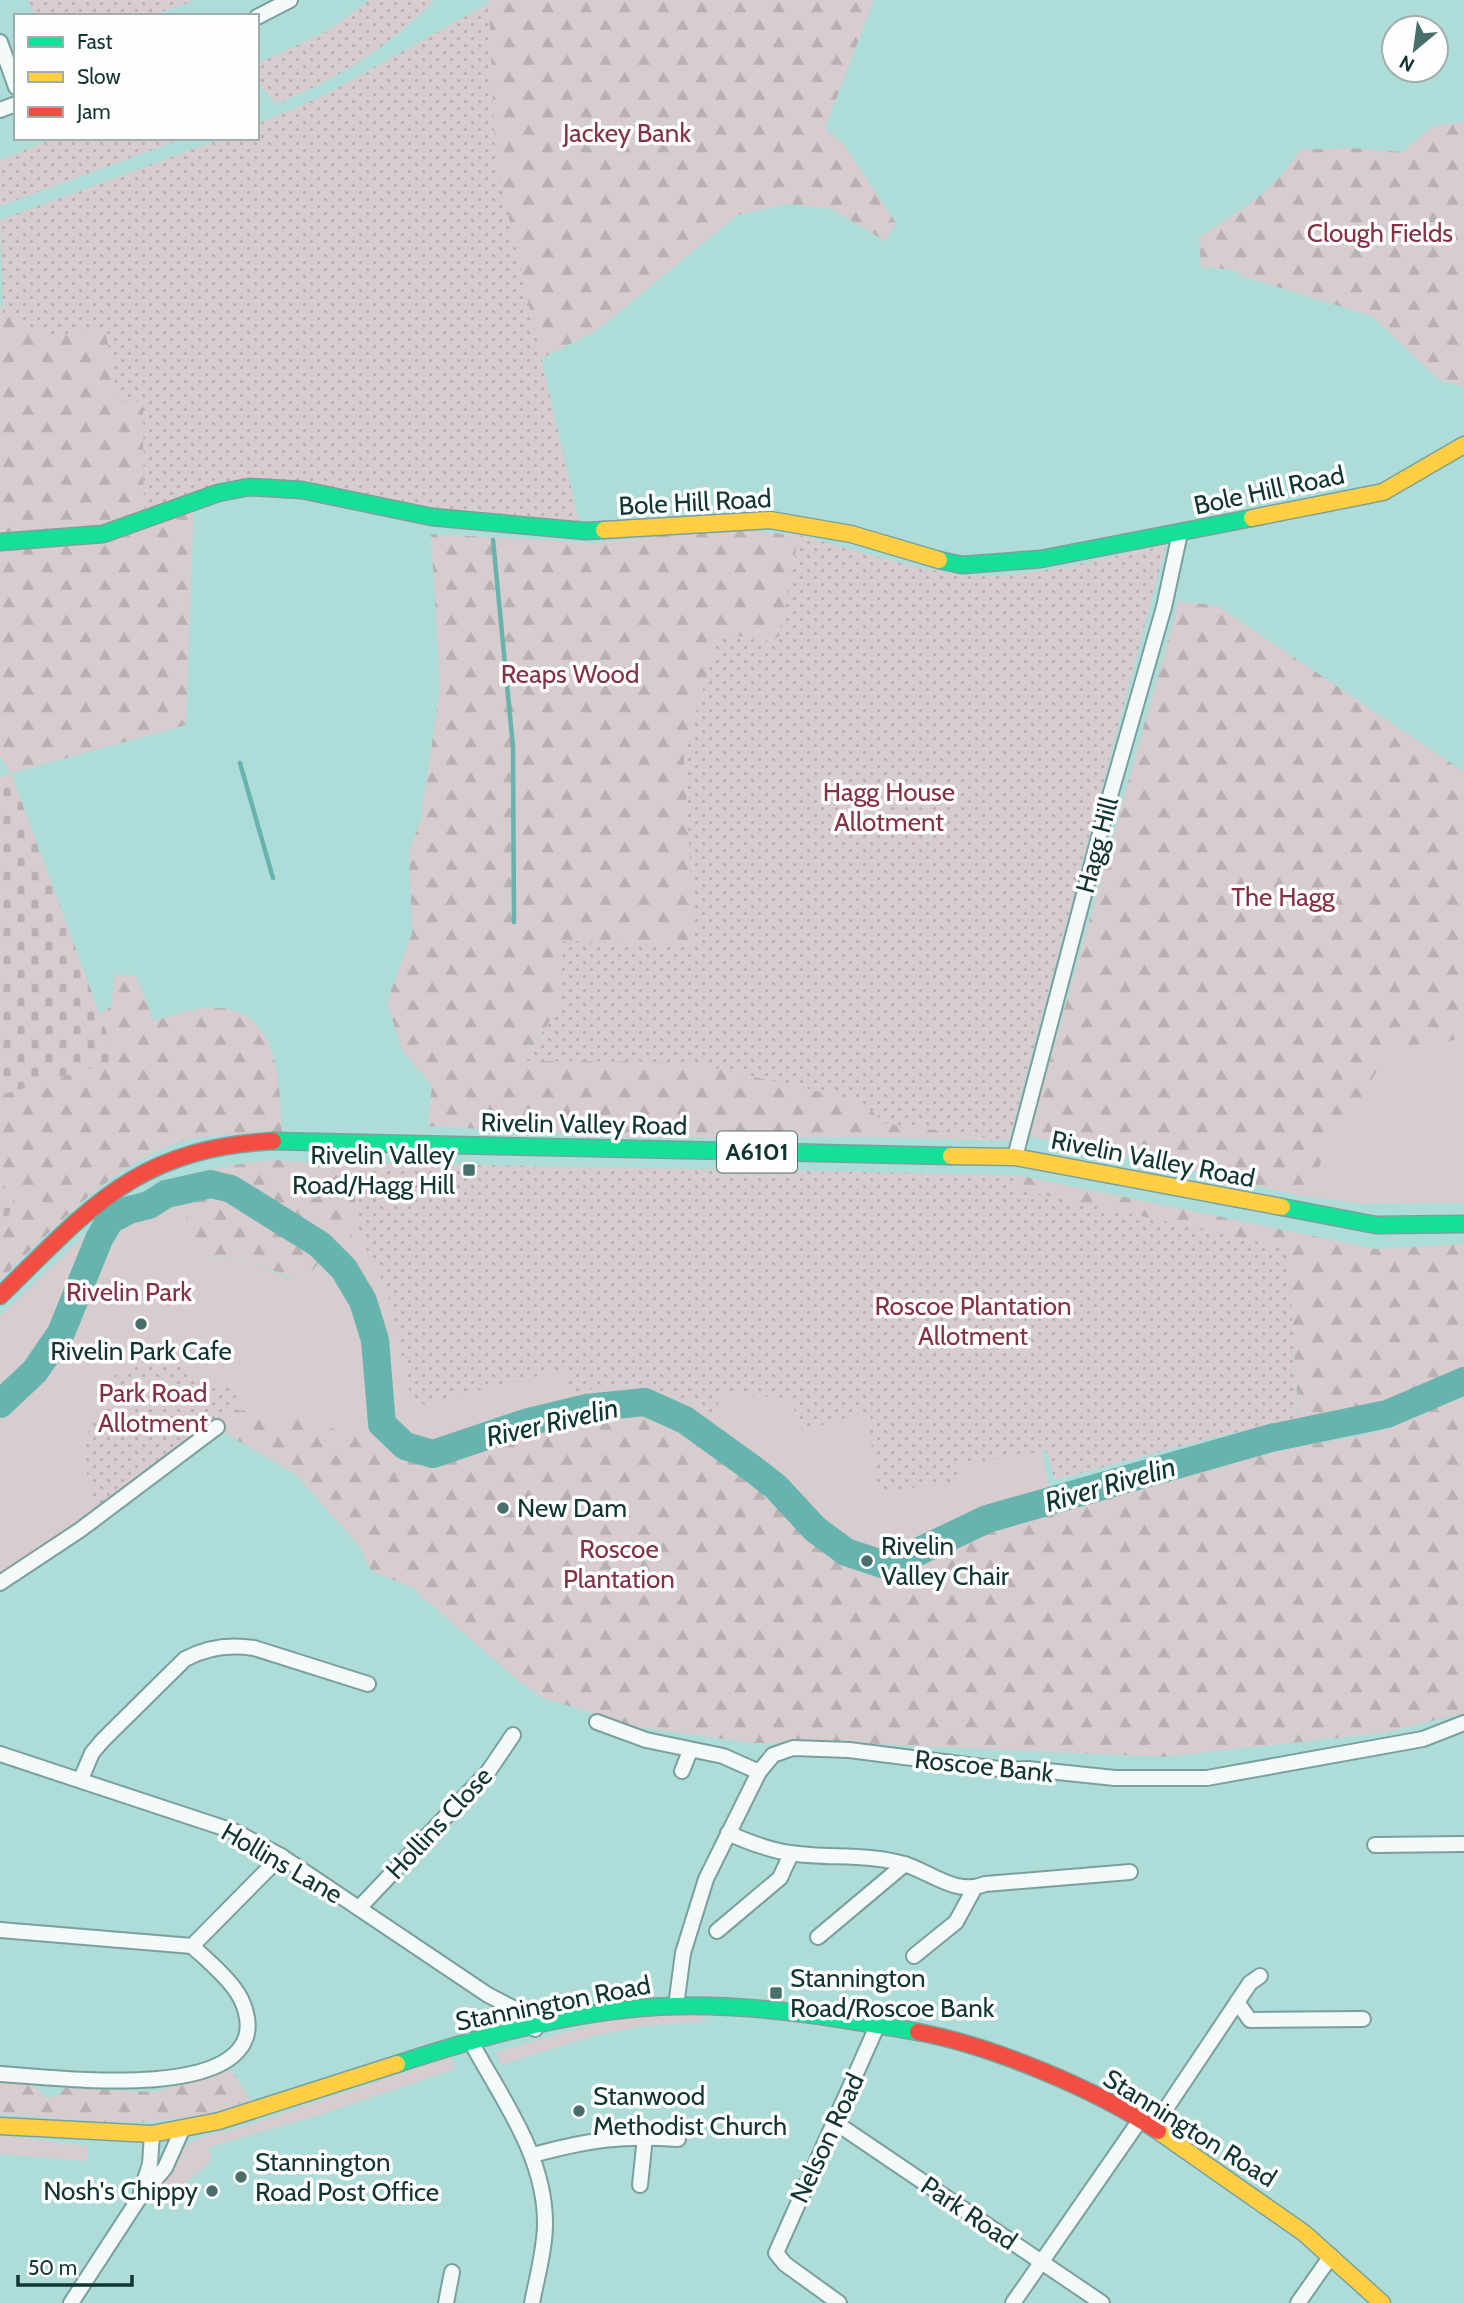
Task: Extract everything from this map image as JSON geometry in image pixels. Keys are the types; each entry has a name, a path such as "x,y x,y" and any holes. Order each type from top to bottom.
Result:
{"main road":[{"name":"Bole Hill Road","path":"0,542 103,534 218,493 250,487 302,490 432,517 585,531 770,520 819,526 962,565 1041,559 1383,492 1464,446"},
{"name":"Rivelin Valley Road","path":"0,1296 99,1203 167,1160 197,1151 238,1144 281,1141 1015,1157 1376,1225 1464,1224"},
{"name":"Stannington Road","path":"0,2126 152,2134 182,2130 284,2102 470,2040 619,2011 676,2006 774,2009 938,2036 1020,2063 1096,2095 1147,2124 1276,2212 1331,2256 1382,2303"}],"street":[{"path":"259,16 290,0"},
{"path":"0,42 14,81"},
{"name":"Hagg Hill","path":"1015,1157 1108,803 1164,607 1180,533"},
{"path":"0,1583 80,1530 217,1427"},
{"path":"81,1779 93,1753 103,1740 185,1659 199,1652 236,1645 254,1648 368,1685"},
{"path":"597,1722 690,1751 723,1756 759,1772"},
{"name":"Roscoe Bank","path":"676,2006 683,1953 698,1899 759,1772 773,1755 793,1748 849,1750 1007,1770 1028,1769 1115,1778 1207,1778 1423,1739 1464,1723"},
{"name":"Hollins Close","path":"359,1908 488,1772 513,1735"},
{"path":"682,1772 690,1751"},
{"name":"Hollins Lane","path":"0,1754 236,1832 281,1856 488,1995 521,2012 535,2029"},
{"path":"728,1833 752,1844 791,1854 849,1854 905,1864 948,1884 974,1889 985,1884 1130,1872"},
{"path":"1375,1845 1464,1844"},
{"path":"717,1931 780,1878 791,1854"},
{"path":"192,1946 281,1856"},
{"path":"818,1937 905,1864"},
{"path":"914,1955 956,1922 974,1889"},
{"path":"0,1930 192,1946 235,1989 249,2026 244,2041 225,2064 177,2077 136,2080 0,2074"},
{"path":"1013,2303 1251,1983 1260,1976"},
{"path":"1237,2002 1250,2020 1363,2019"},
{"name":"Nelson Road","path":"839,2303 785,2264 776,2253 878,2024"},
{"path":"470,2040 533,2155 542,2190 545,2225 532,2303"},
{"name":"Park Road","path":"836,2123 1102,2303"},
{"path":"71,2303 138,2200 164,2168 182,2130"},
{"path":"138,2200 150,2164 152,2134"},
{"path":"640,2185 645,2137"},
{"path":"533,2155 592,2139 678,2139"},
{"path":"1298,2303 1331,2256"},
{"path":"446,2303 452,2272"}],"green space":[{"path":"28,0 194,0 156,14 34,14"},
{"path":"370,0 434,0 417,17 361,61 319,85 276,104 259,83 259,63 327,31"},
{"name":"Jackey Bank","path":"489,0 874,0 825,128 845,146 896,223 885,241 830,208 786,204 737,215 596,331 540,359 495,157"},
{"path":"489,3 495,157 579,522 480,515 304,484 221,481 144,520 143,402 118,402 105,327 52,337 3,314 0,220 219,140 259,140 259,123 321,97"},
{"name":"Clough Fields","path":"1464,122 1464,387 1439,380 1372,316 1241,276 1235,270 1201,267 1199,237 1267,189 1300,150 1350,148 1402,152 1433,126"},
{"path":"50,140 180,140 0,206 0,160"},
{"path":"0,304 3,314 52,337 105,327 118,402 143,401 144,519 194,502 186,725 11,773 0,757"},
{"name":"Reaps Wood","path":"719,529 799,535 779,636 771,642 684,757 695,945 563,941 561,1005 523,1060 689,1062 861,1101 885,1123 1009,1141 868,1137 633,1137 428,1126 432,1086 402,1049 387,1002 412,933 409,851 421,819 440,688 431,534 595,543"},
{"name":"Hagg House Allotment","path":"799,535 912,566 977,576 1048,570 1166,545 1009,1141 884,1123 861,1101 689,1062 523,1061 561,1005 563,941 695,945 684,758 719,632 771,642 779,636"},
{"name":"The Hagg","path":"1179,601 1218,606 1464,772 1464,1036 1427,1049 1389,1051 1301,1196 1029,1136"},
{"path":"11,773 117,1061 0,1095 0,777"},
{"path":"115,974 136,976 154,1021 200,1008 231,1010 250,1018 271,1049 279,1091 282,1133 197,1138 171,1145 146,1157 80,1204 0,1280 0,1243 14,1198 0,1181 0,1095 116,1061 99,1014 111,1007"},
{"path":"1464,1036 1464,1203 1365,1204 1301,1196 1389,1051 1427,1049"},
{"path":"272,1160 306,1162 329,1168 348,1180 354,1189 357,1222 349,1221 354,1251 379,1303 385,1342 372,1324 351,1267 329,1244 311,1272 295,1278 243,1260 189,1254 186,1210 166,1208 140,1195 172,1181 204,1172"},
{"name":"Roscoe Plantation Allotment","path":"316,1162 1016,1175 1017,1189 1288,1248 1298,1419 1232,1433 1054,1480 1048,1452 1042,1452 959,1465 961,1480 879,1493 866,1412 802,1431 790,1398 722,1394 714,1414 671,1393 623,1384 571,1393 566,1369 413,1407 386,1286 366,1253 357,1222 354,1189 345,1179"},
{"path":"1016,1175 1376,1249 1464,1244 1464,1375 1393,1404 1299,1427 1288,1248 1017,1189"},
{"path":"0,1181 14,1198 0,1243"},
{"name":"Rivelin Park","path":"140,1195 166,1208 186,1210 190,1254 251,1262 289,1279 303,1277 322,1262 342,1282 358,1318 375,1425 344,1433 303,1417 284,1421 242,1412 234,1388 207,1385 171,1352 83,1450 94,1511 0,1577 0,1316 98,1222"},
{"path":"349,1221 357,1222 366,1253 386,1286 414,1406 566,1369 572,1393 623,1384 671,1393 714,1413 722,1394 790,1398 802,1431 866,1412 879,1493 961,1480 958,1465 1042,1452 1050,1489 982,1510 928,1539 880,1560 845,1547 812,1518 778,1479 723,1433 683,1408 639,1393 601,1396 506,1415 463,1437 433,1443 417,1440 396,1418 392,1407 386,1373 385,1334 354,1251"},
{"name":"Park Road Allotment","path":"171,1352 207,1385 234,1387 242,1412 234,1408 94,1511 83,1451 92,1418 114,1376 132,1365"},
{"name":"Roscoe Plantation","path":"1464,1392 1464,1713 1383,1733 1163,1757 856,1743 751,1743 639,1727 543,1698 520,1682 411,1587 371,1571 361,1548 295,1474 210,1424 235,1408 284,1421 303,1417 344,1433 375,1425 402,1451 436,1459 545,1424 637,1408 681,1424 773,1493 808,1535 849,1562 885,1573 1001,1524 1139,1488 1250,1455 1377,1432"},
{"path":"692,2012 709,2021 643,2026 593,2036 501,2065 496,2052 602,2022"},
{"path":"450,2057 455,2069 320,2115 209,2147 211,2161 175,2192 162,2184 183,2150 196,2139 235,2129"},
{"path":"231,2070 251,2100 219,2111 188,2117 127,2122 0,2114 0,2081 32,2084 47,2098 57,2096 64,2088 154,2092"},
{"path":"0,2135 88,2146 88,2161 0,2154"}],"waterway":[{"path":"493,540 513,747 514,922"},
{"path":"240,763 273,878"},
{"name":"River Rivelin","path":"0,1404 35,1371 61,1333 99,1239 110,1220 129,1210 149,1205 166,1194 211,1184 231,1189 319,1244 344,1269 363,1301 375,1340 382,1424 405,1446 433,1454 528,1422 586,1408 645,1402 685,1420 753,1469 776,1487 815,1529 846,1552 888,1566 987,1519 1271,1438 1387,1414 1464,1381"}],"traffic: fast":[{"path":"0,542 103,534 218,493 249,487 302,490 432,517 585,531 604,530"},
{"path":"939,560 962,565 1041,559 1252,518"},
{"path":"273,1141 951,1156"},
{"path":"1282,1207 1376,1225 1464,1224"},
{"path":"397,2064 535,2025 641,2008 737,2007 828,2017 918,2032"}],"traffic: slow":[{"path":"1252,518 1383,492 1464,445"},
{"path":"604,530 770,520 851,534 939,560"},
{"path":"951,1156 1015,1157 1282,1207"},
{"path":"0,2126 152,2134 219,2121 397,2064"},
{"path":"1158,2131 1304,2233 1382,2303"}],"traffic: jam":[{"path":"0,1296 91,1210 120,1188 151,1170 185,1156 226,1146 273,1141"},
{"path":"918,2032 978,2047 1042,2071 1105,2100 1158,2131"}],"place":[{"name":"Rivelin Valley Road/Hagg Hill","path":"469,1170"},
{"name":"Rivelin Park Cafe","path":"141,1324"},
{"name":"New Dam","path":"503,1508"},
{"name":"Rivelin Valley Chair","path":"867,1561"},
{"name":"Stannington Road/Roscoe Bank","path":"776,1993"},
{"name":"Stanwood Methodist Church","path":"579,2111"},
{"name":"Stannington Road Post Office","path":"241,2177"},
{"name":"Nosh's Chippy","path":"212,2191"}]}
